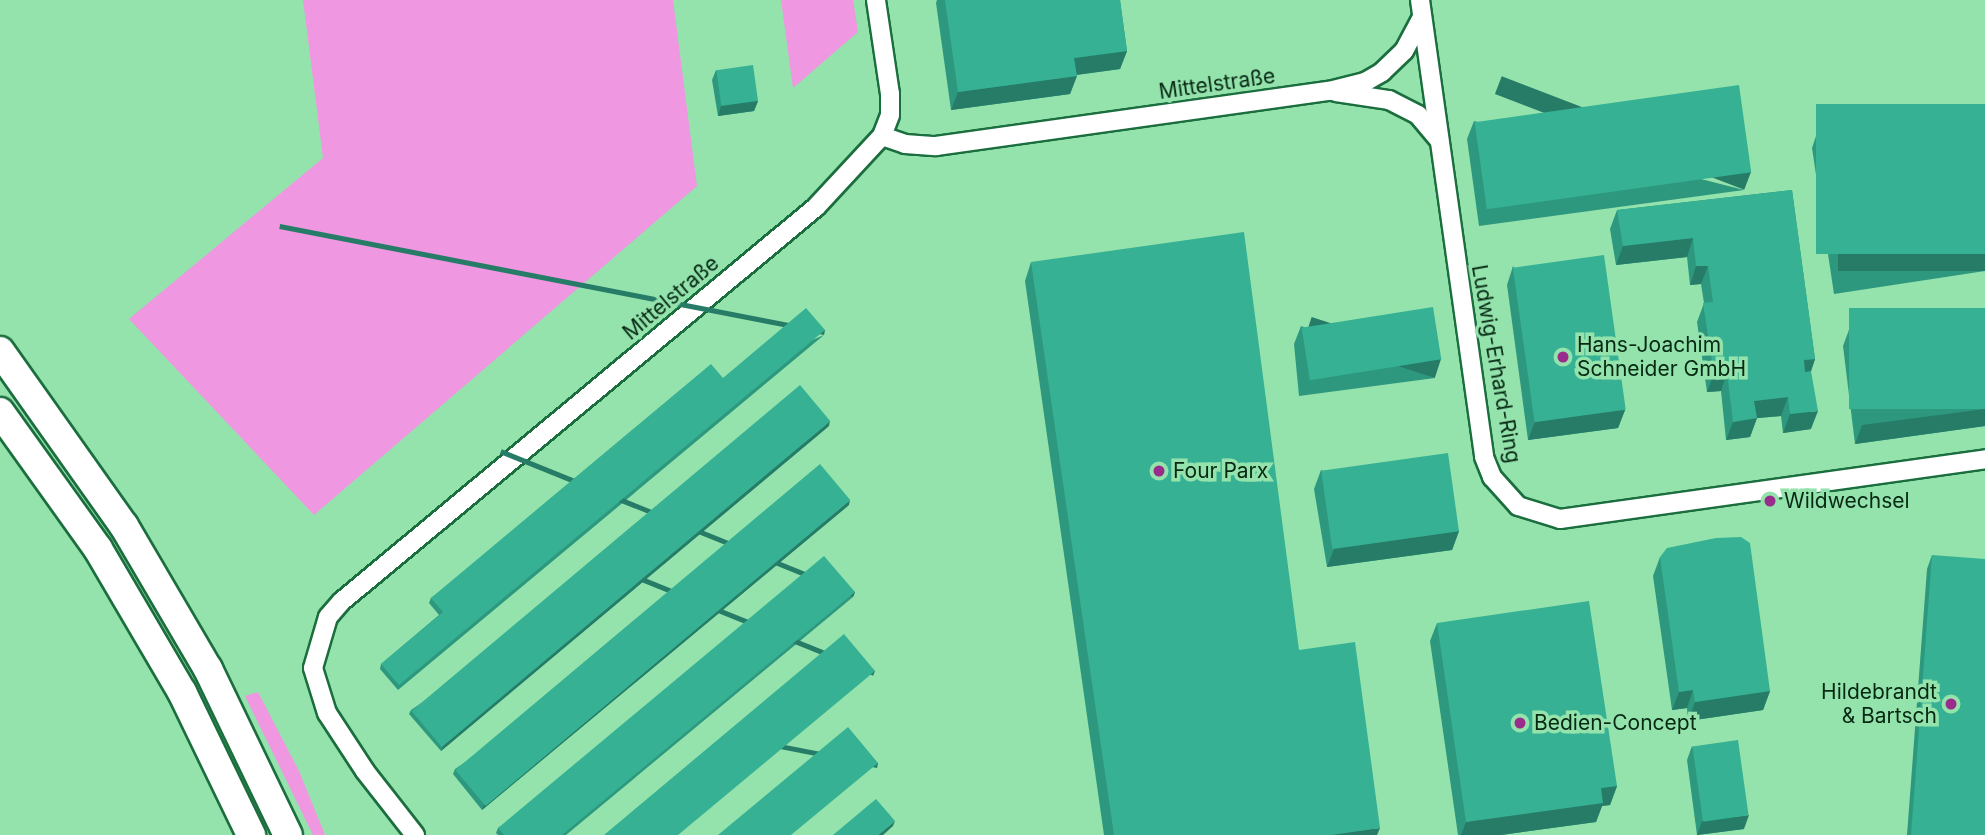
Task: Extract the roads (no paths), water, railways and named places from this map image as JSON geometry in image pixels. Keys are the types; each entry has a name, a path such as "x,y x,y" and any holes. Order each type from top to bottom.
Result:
{"highway":[{"path":"0,351 124,526 208,669 288,835"},
{"path":"0,412 105,561 182,692 251,835"}],"street":[{"path":"876,0 890,94 890,115 882,136"},
{"name":"Mittelstraße","path":"415,835 365,772 327,713 313,668 328,617 342,601 816,207 882,136 905,144 936,146 1329,91 1365,82 1382,72 1404,51 1421,9"},
{"name":"Ludwig-Erhard-Ring","path":"1421,9 1484,457 1492,477 1518,506 1532,513 1570,518 1985,459"},
{"name":"Mittelstraße","path":"1329,91 1389,100 1418,116 1439,140"}],"place":[{"name":"Hans-Joachim Schneider GmbH","path":"1563,357"},
{"name":"Four Parx","path":"1159,471"},
{"name":"Wildwechsel","path":"1770,501"},
{"name":"Hildebrandt & Bartsch","path":"1951,704"},
{"name":"Bedien-Concept","path":"1520,723"}]}
